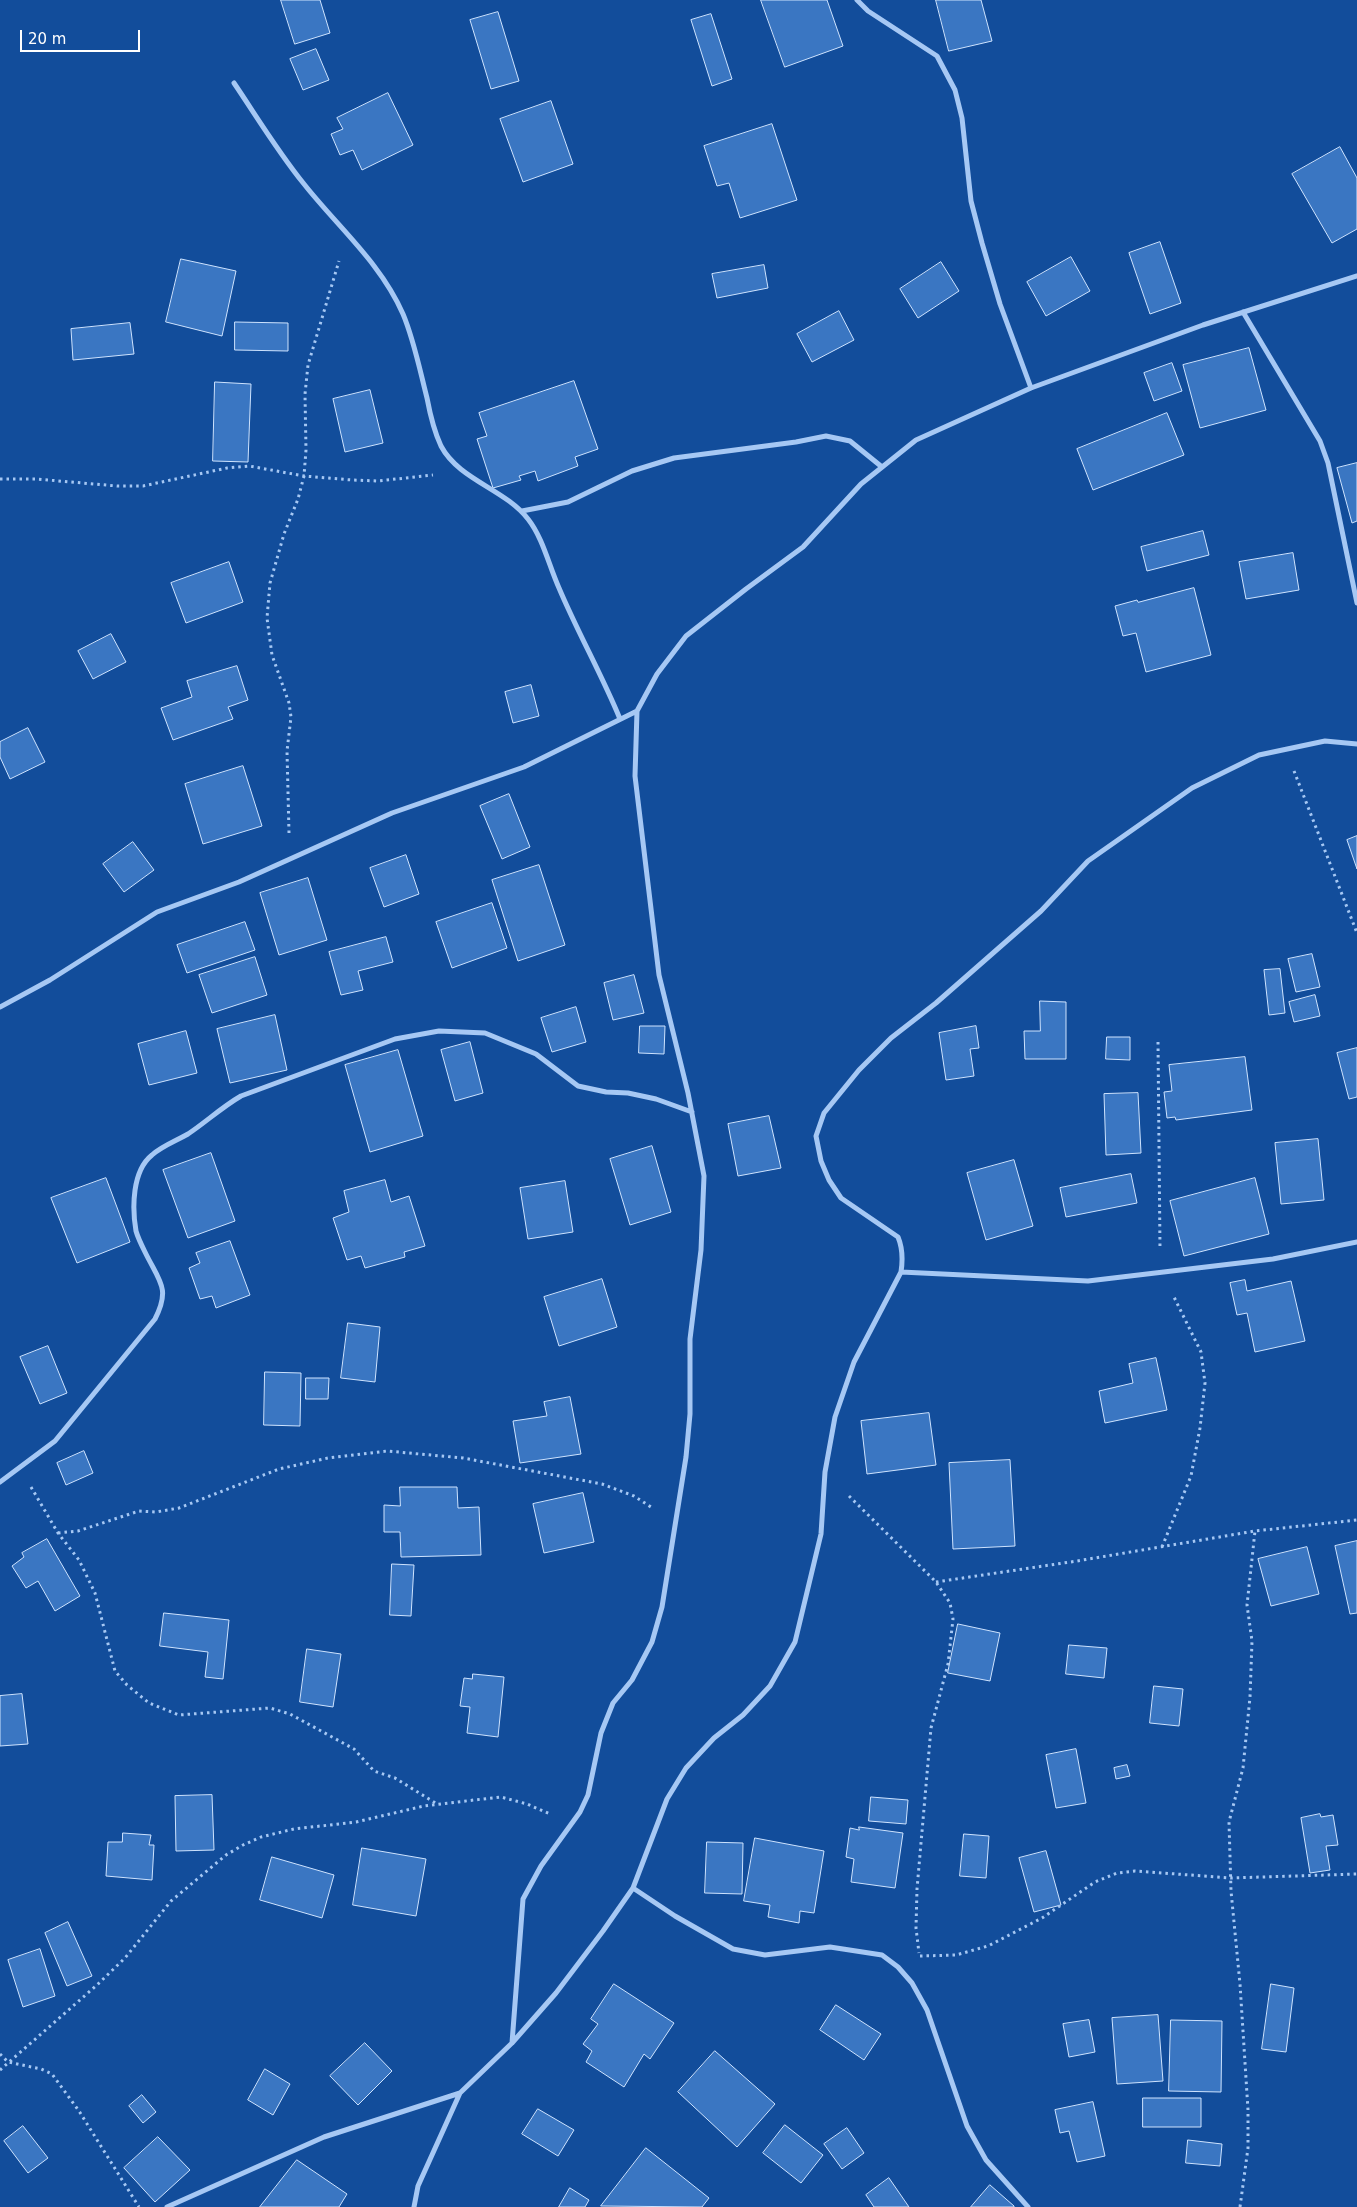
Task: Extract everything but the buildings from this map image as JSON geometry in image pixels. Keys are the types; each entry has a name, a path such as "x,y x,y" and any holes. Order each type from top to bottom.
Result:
{"street":[{"path":"857,0 868,11 937,56 955,90 962,118 971,200 1000,304 1031,388"},
{"path":"234,84 303,183 378,271 403,314 421,372 432,421 441,446 451,459 466,472 522,511 536,530 559,589 602,676 620,719"},
{"path":"512,2043 523,1899 541,1866 571,1824 588,1795 601,1733 613,1703 632,1680 652,1642 662,1607 686,1457 690,1414 690,1339 701,1250 704,1176 692,1112 660,975 635,776 636,711 657,674 686,636 803,547 861,484 916,440 1031,388 1243,312 1357,276"},
{"path":"1243,312 1320,441 1328,463 1357,603"},
{"path":"522,511 568,502 632,471 674,458 796,442 826,436 850,441 882,467"},
{"path":"0,1007 50,980 157,912 239,882 392,813 524,767 636,711"},
{"path":"414,2207 418,2186 460,2093 512,2043 562,1985 633,1888 667,1799 686,1768 714,1738 743,1716 770,1686 795,1642 821,1534 825,1472 835,1417 854,1362 901,1272 903,1253 898,1237 841,1198 829,1180 821,1161 816,1136 824,1113 859,1070 891,1038 936,1003 1041,910 1088,861 1192,788 1260,755 1325,741 1357,744"},
{"path":"0,1482 54,1441 150,1326 163,1304 164,1295 159,1280 136,1232 134,1199 140,1170 151,1156 187,1134 224,1106 241,1096 394,1039 439,1031 485,1033 536,1054 578,1086 656,1099 692,1112"},
{"path":"901,1272 1088,1281 1273,1259 1357,1242"},
{"path":"633,1888 675,1916 733,1949 765,1955 830,1947 882,1955 898,1967 912,1983 927,2010 951,2085 972,2134 986,2160 1028,2207"},
{"path":"166,2207 324,2137 460,2093"}],"path":[{"path":"291,859 287,751 291,717 289,703 272,655 267,618 270,583 304,476 306,450 305,394 308,366 346,234"},
{"path":"0,479 36,479 118,486 143,486 227,468 248,466 304,476 378,481 466,472"},
{"path":"1286,749 1357,933"},
{"path":"1158,1042 1160,1272 1201,1352 1205,1383 1200,1428 1191,1476 1162,1547"},
{"path":"58,1533 78,1531 138,1511 168,1511 179,1508 279,1469 328,1458 387,1451 463,1458 602,1484 634,1496 676,1523"},
{"path":"18,1468 58,1533 79,1560 95,1593 115,1671 127,1685 148,1703 179,1715 270,1708 290,1714 354,1749 374,1771 395,1778 438,1804"},
{"path":"825,1472 936,1582 950,1603 953,1619 948,1664 930,1737 917,1889 916,1928 919,1956"},
{"path":"936,1582 1255,1531 1357,1520"},
{"path":"1240,2207 1248,2148 1248,2110 1231,1878 1229,1822 1243,1768 1250,1697 1252,1641 1247,1605 1255,1531"},
{"path":"0,2070 98,1985 124,1958 171,1901 226,1855 261,1837 294,1829 356,1822 438,1804 501,1797 527,1804 571,1824"},
{"path":"882,1955 956,1955 988,1946 1042,1918 1095,1882 1117,1873 1135,1871 1231,1878 1357,1874"},
{"path":"0,2054 8,2062 41,2069 52,2074 79,2111 139,2207"}]}
